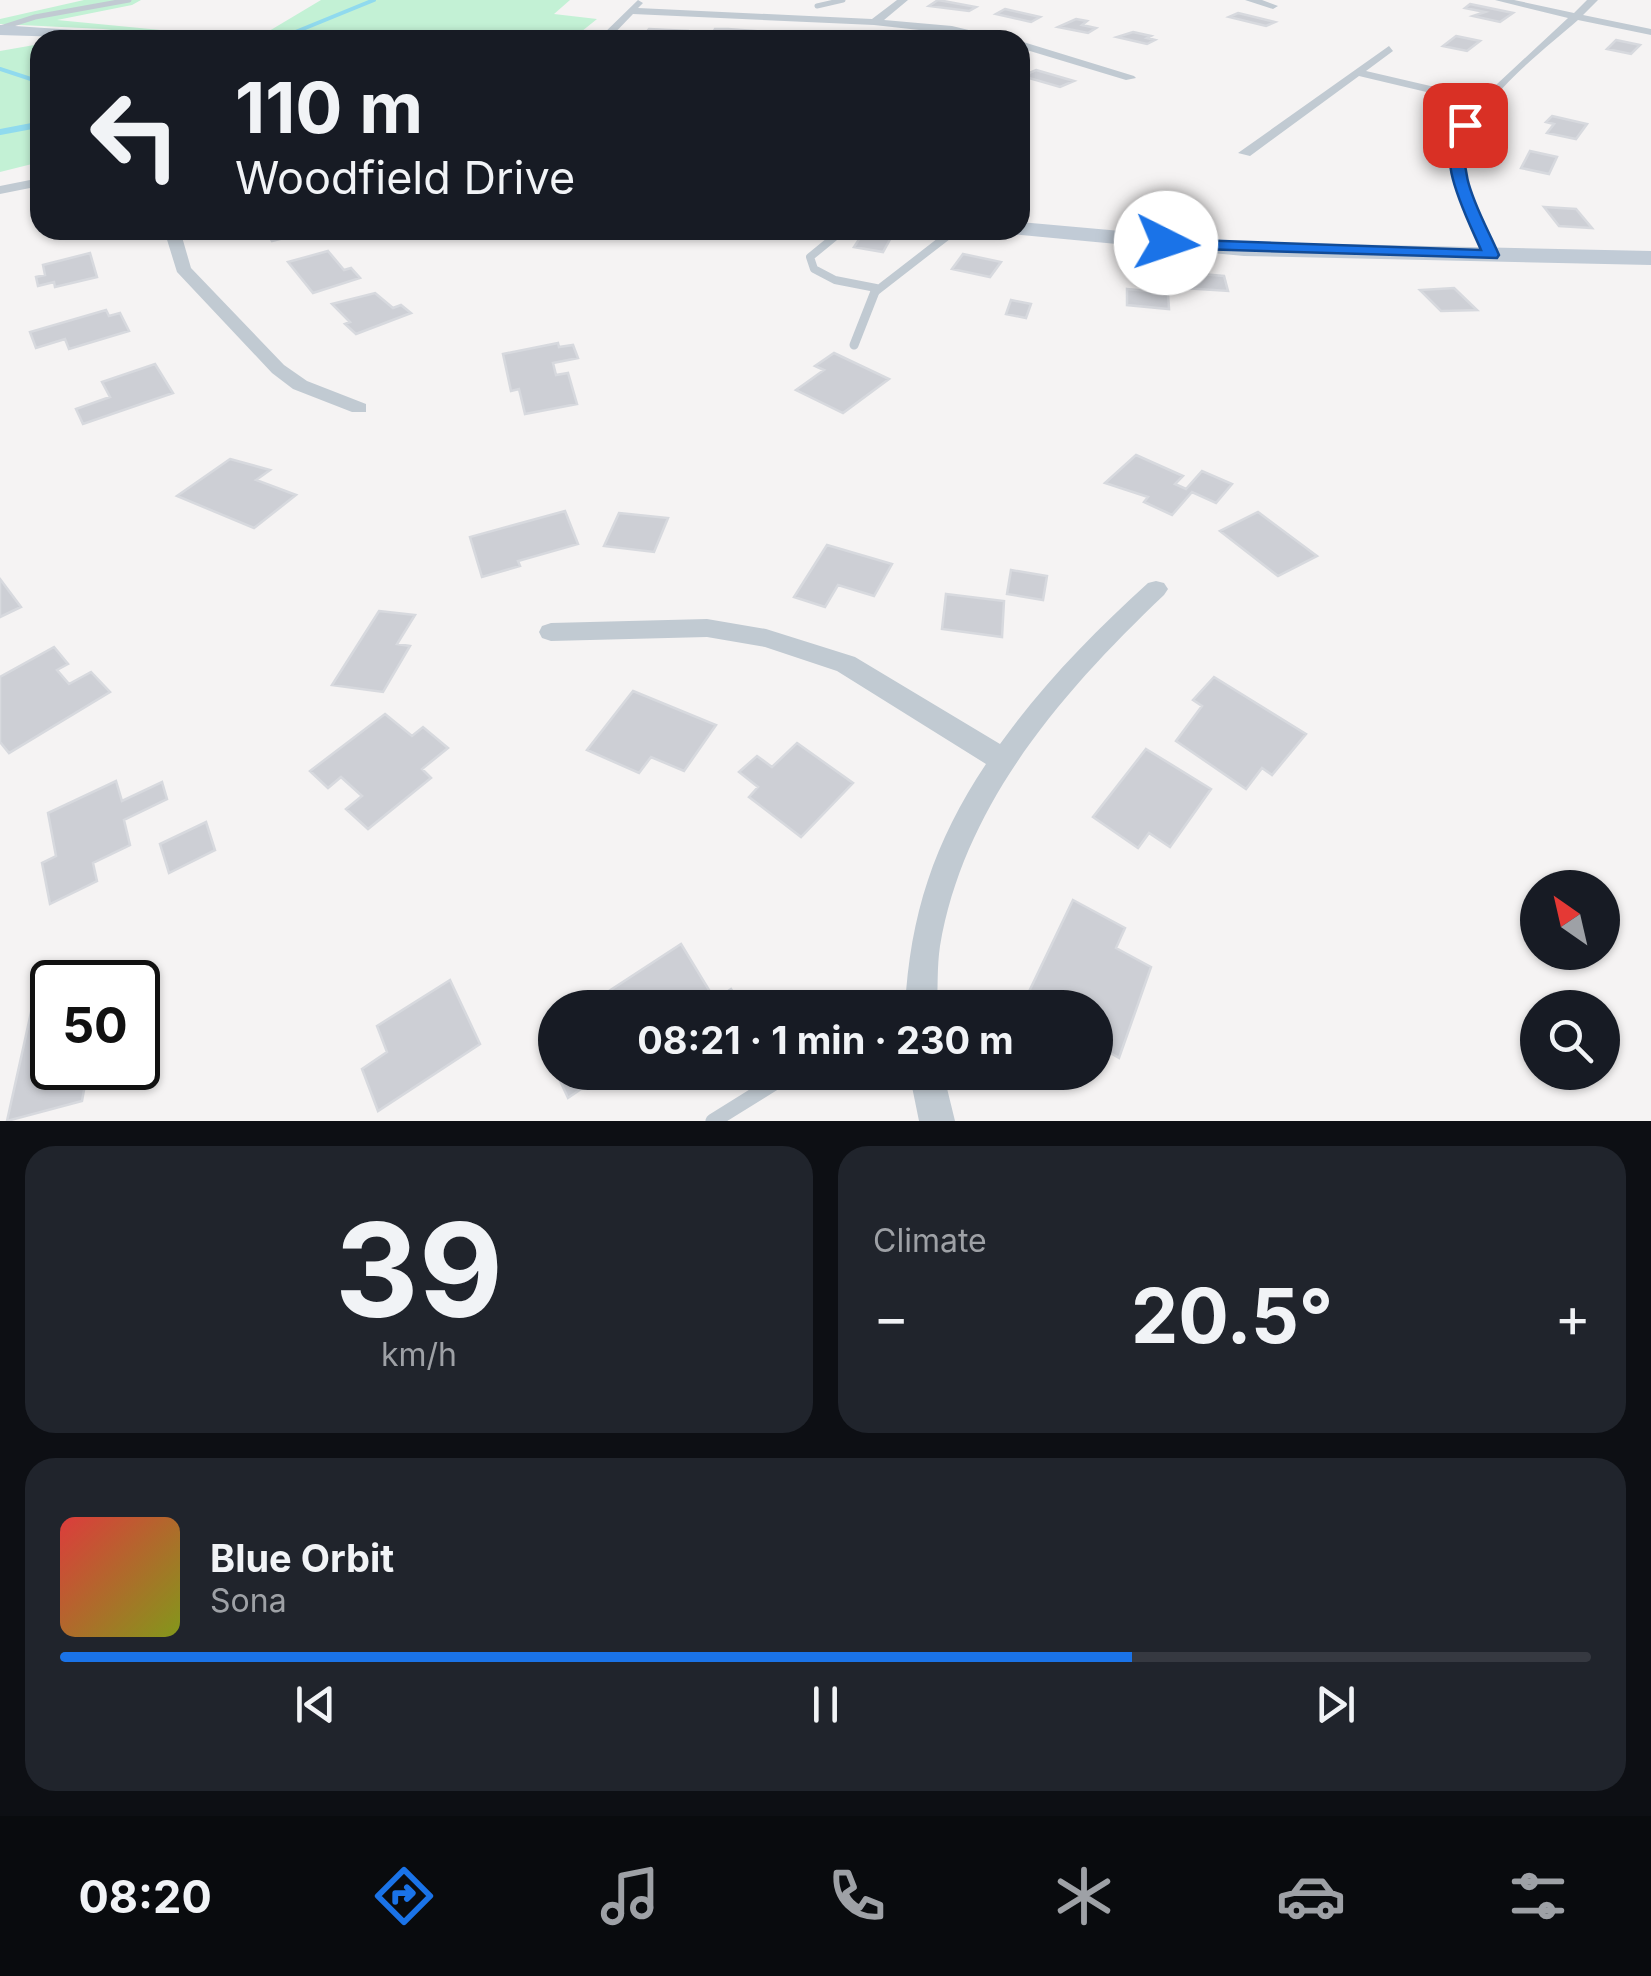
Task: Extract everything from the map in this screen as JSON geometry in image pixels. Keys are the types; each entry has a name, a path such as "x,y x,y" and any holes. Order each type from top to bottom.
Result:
{"main road":[{"path":"0,29 30,31"},
{"path":"1030,230 1244,249 1651,258"}],"street":[{"path":"611,30 641,0"},
{"path":"874,22 903,0"},
{"path":"1250,0 1273,6"},
{"path":"1500,0 1651,32"},
{"path":"1491,255 1457,174 1456,157 1465,125 1484,102 1594,0"},
{"path":"628,11 874,22 957,30"},
{"path":"1030,47 1130,78"},
{"path":"1245,153 1389,49"},
{"path":"1357,72 1484,102"},
{"path":"0,190 30,184"},
{"path":"175,240 183,269 278,369 300,385 358,408"},
{"path":"920,990 919,974 938,885 1001,758 1103,635 1156,589"},
{"path":"552,632 707,628 766,638 846,664 1001,758"},
{"path":"930,1090 937,1121"}],"lane":[{"path":"0,29 36,17 128,0"},
{"path":"817,6 843,0"},
{"path":"831,240 810,257 814,269 835,280 876,288"},
{"path":"854,346 876,288 941,240"},
{"path":"713,1121 763,1090"}],"green space":[{"path":"84,0 141,0 57,20 161,30 0,24 0,19"},
{"path":"321,0 570,0 554,14 597,19 583,30 271,30"},
{"path":"30,46 30,164 0,172 0,51"}],"building":[{"path":"938,0 976,7 969,11 929,6"},
{"path":"1470,4 1513,13 1500,22 1473,16 1485,12 1465,8"},
{"path":"1005,9 1040,17 1031,22 996,14"},
{"path":"1238,13 1275,22 1266,26 1229,17"},
{"path":"1076,19 1087,21 1082,25 1096,28 1088,33 1058,27"},
{"path":"1133,32 1155,40 1147,44 1117,37"},
{"path":"1456,36 1480,41 1467,51 1443,46"},
{"path":"1616,40 1640,45 1631,54 1607,49"},
{"path":"1036,70 1074,81 1060,87 1030,78 1030,73"},
{"path":"1552,116 1587,124 1576,139 1547,133 1554,124 1546,122"},
{"path":"1530,151 1557,157 1549,174 1521,168"},
{"path":"1544,207 1576,209 1592,228 1559,226"},
{"path":"859,240 890,240 883,252 854,247"},
{"path":"328,251 344,270 351,268 360,278 313,293 288,262"},
{"path":"90,253 97,277 55,287 54,282 38,286 36,277 45,275 43,265"},
{"path":"963,254 1001,262 990,277 952,269"},
{"path":"1166,271 1224,276 1228,291 1168,287"},
{"path":"1454,288 1477,310 1441,311 1420,290"},
{"path":"1127,289 1168,293 1169,309 1127,305"},
{"path":"375,293 393,308 401,305 411,313 356,334 332,304"},
{"path":"1011,300 1031,304 1026,318 1006,314"},
{"path":"106,310 109,316 120,313 129,331 69,349 65,339 36,348 30,332"},
{"path":"558,343 559,347 573,345 578,358 553,363 556,375 568,373 577,404 525,414 519,389 511,391 503,354"},
{"path":"834,353 889,379 843,413 796,390 824,370 815,366"},
{"path":"155,364 173,393 83,424 76,409 110,397 102,382"},
{"path":"1136,455 1183,476 1175,484 1186,489 1202,471 1232,484 1216,503 1192,492 1172,515 1144,502 1148,497 1105,483"},
{"path":"230,459 270,470 256,480 296,495 254,528 177,496"},
{"path":"565,511 578,544 518,561 520,566 482,577 470,537"},
{"path":"1258,512 1317,556 1278,576 1220,531"},
{"path":"619,513 668,518 654,552 604,546"},
{"path":"827,545 892,564 874,596 838,585 825,607 794,597"},
{"path":"1011,570 1047,576 1043,600 1007,594"},
{"path":"0,579 21,607 0,617"},
{"path":"946,594 1004,601 1002,637 942,629"},
{"path":"379,611 415,615 397,644 410,646 383,692 332,685"},
{"path":"54,647 68,664 57,670 69,684 91,672 110,692 9,753 0,742 0,677"},
{"path":"1214,677 1306,734 1272,775 1262,768 1246,789 1176,741 1202,706 1193,700"},
{"path":"633,691 716,725 684,771 651,757 639,773 587,750"},
{"path":"385,714 412,736 423,727 448,748 422,769 431,778 368,829 346,809 362,796 341,777 328,788 310,771"},
{"path":"797,743 853,783 801,837 749,797 758,787 739,772 757,756 772,767"},
{"path":"1146,749 1211,789 1170,847 1149,833 1138,848 1093,817"},
{"path":"116,781 122,801 162,782 167,799 124,820 130,845 93,863 97,881 50,904 42,863 56,856 48,813"},
{"path":"206,822 215,850 169,873 160,844"},
{"path":"1073,900 1125,928 1116,948 1151,967 1119,1058 1113,1054 1113,990 1030,990"},
{"path":"681,944 709,990 611,990"},
{"path":"450,980 480,1044 378,1111 362,1069 387,1052 377,1026"},
{"path":"30,1017 30,1090 84,1090 82,1101 7,1121"}],"waterway":[{"path":"300,30 374,0"},
{"path":"0,69 30,79"},
{"path":"0,132 30,126"},
{"path":"19,128 30,126"}],"route":[{"path":"1166,243 1244,249 1491,255 1457,174 1457,142 1465,125"}]}
